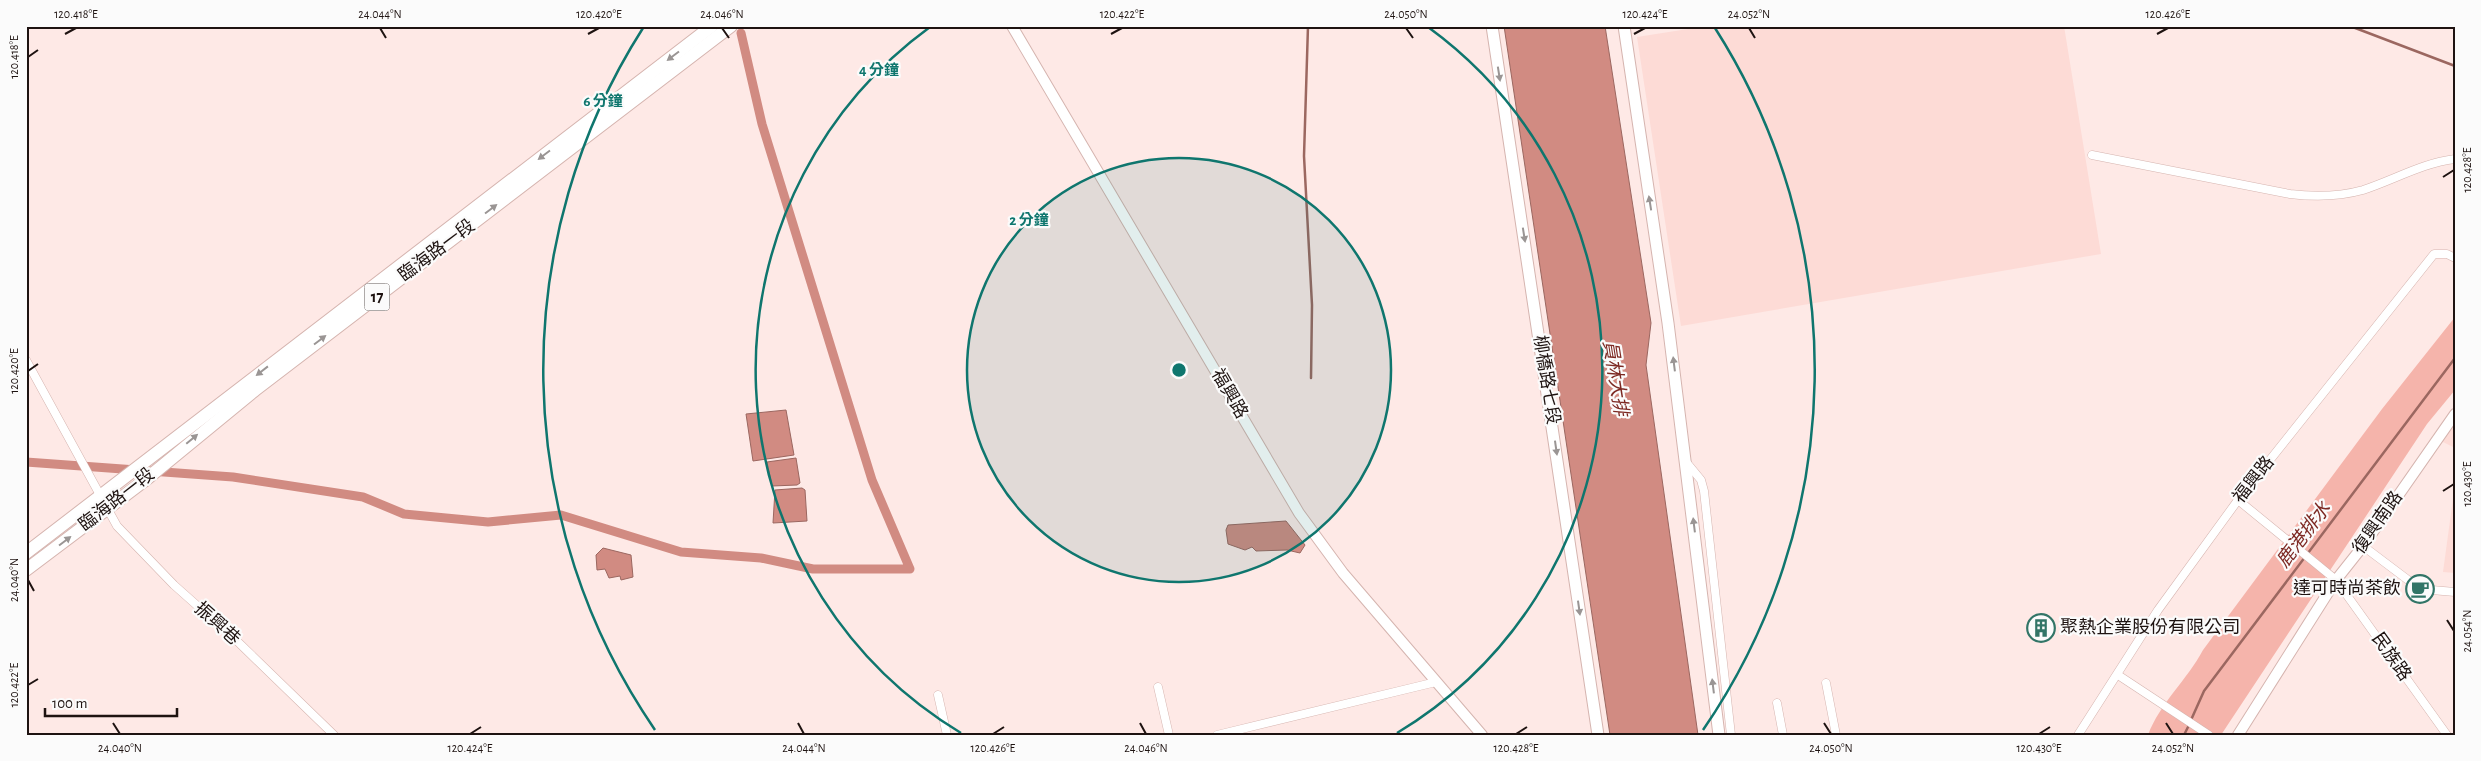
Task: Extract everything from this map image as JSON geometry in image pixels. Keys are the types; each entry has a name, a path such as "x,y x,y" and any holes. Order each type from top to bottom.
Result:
{"main road":[{"name":"臨海路一段","path":"26,553 712,26"},
{"name":"臨海路一段","path":"26,570 106,510 255,390 731,26"},
{"name":"柳橋路七段","path":"1492,26 1598,735"},
{"path":"1624,26 1668,323 1719,735"}],"street":[{"name":"福興路","path":"1012,26 1299,513 1343,573 1482,735"},
{"path":"2092,155 2290,194 2322,197 2362,190 2438,161 2455,159"},
{"name":"福興路","path":"2078,735 2158,610 2238,500 2434,254 2448,254 2455,258"},
{"name":"振興巷","path":"26,360 116,526 174,585 237,641 334,735"},
{"name":"復興南路","path":"2238,735 2336,580 2363,546 2455,414"},
{"path":"1686,464 1701,480 1704,491 1731,735"},
{"name":"民族路","path":"2238,500 2336,580 2446,735"},
{"path":"2363,546 2420,589 2455,592"},
{"path":"2118,675 2208,734"},
{"path":"1217,735 1436,682"},
{"path":"1826,683 1836,735"},
{"path":"1158,687 1169,735"},
{"path":"938,695 947,735"},
{"path":"1777,704 1783,735"}],"shaded area":[{"path":"1707,26 2064,26 2101,254 1681,326 1637,37"},
{"path":"2455,317 2455,390 2427,424 2221,735 2148,735 2159,712 2203,650 2382,409"},
{"path":"2455,417 2455,448 2437,439"},
{"path":"2455,484 2455,573 2443,572"}],"water":[{"name":"員林大排","path":"1504,26 1605,26 1651,323 1646,365 1698,735 1610,735"},
{"path":"786,410 794,455 753,461 746,414"},
{"path":"796,458 800,483 797,485 772,486 767,462"},
{"path":"802,488 805,490 807,521 773,523 775,490"},
{"path":"1286,521 1305,545 1300,553 1287,550 1256,551 1252,547 1245,550 1228,544 1226,530 1228,525"},
{"path":"603,548 631,555 633,577 621,580 620,576 609,578 605,569 597,570 596,555"}],"waterway":[{"path":"1308,26 1304,156 1312,305 1311,378"},
{"name":"鹿港排水","path":"2350,26 2455,66"},
{"path":"26,462 233,477 363,497 404,514 488,522 561,515 681,552 761,558 813,569 910,569 872,480 762,124 741,33"},
{"name":"鹿港排水","path":"2191,720 2204,691 2455,358"},
{"name":"鹿港排水","path":"2184,735 2189,725"}],"place":[{"name":"達可時尚茶飲","path":"2420,589"},
{"name":"聚熱企業股份有限公司","path":"2041,628"}]}
